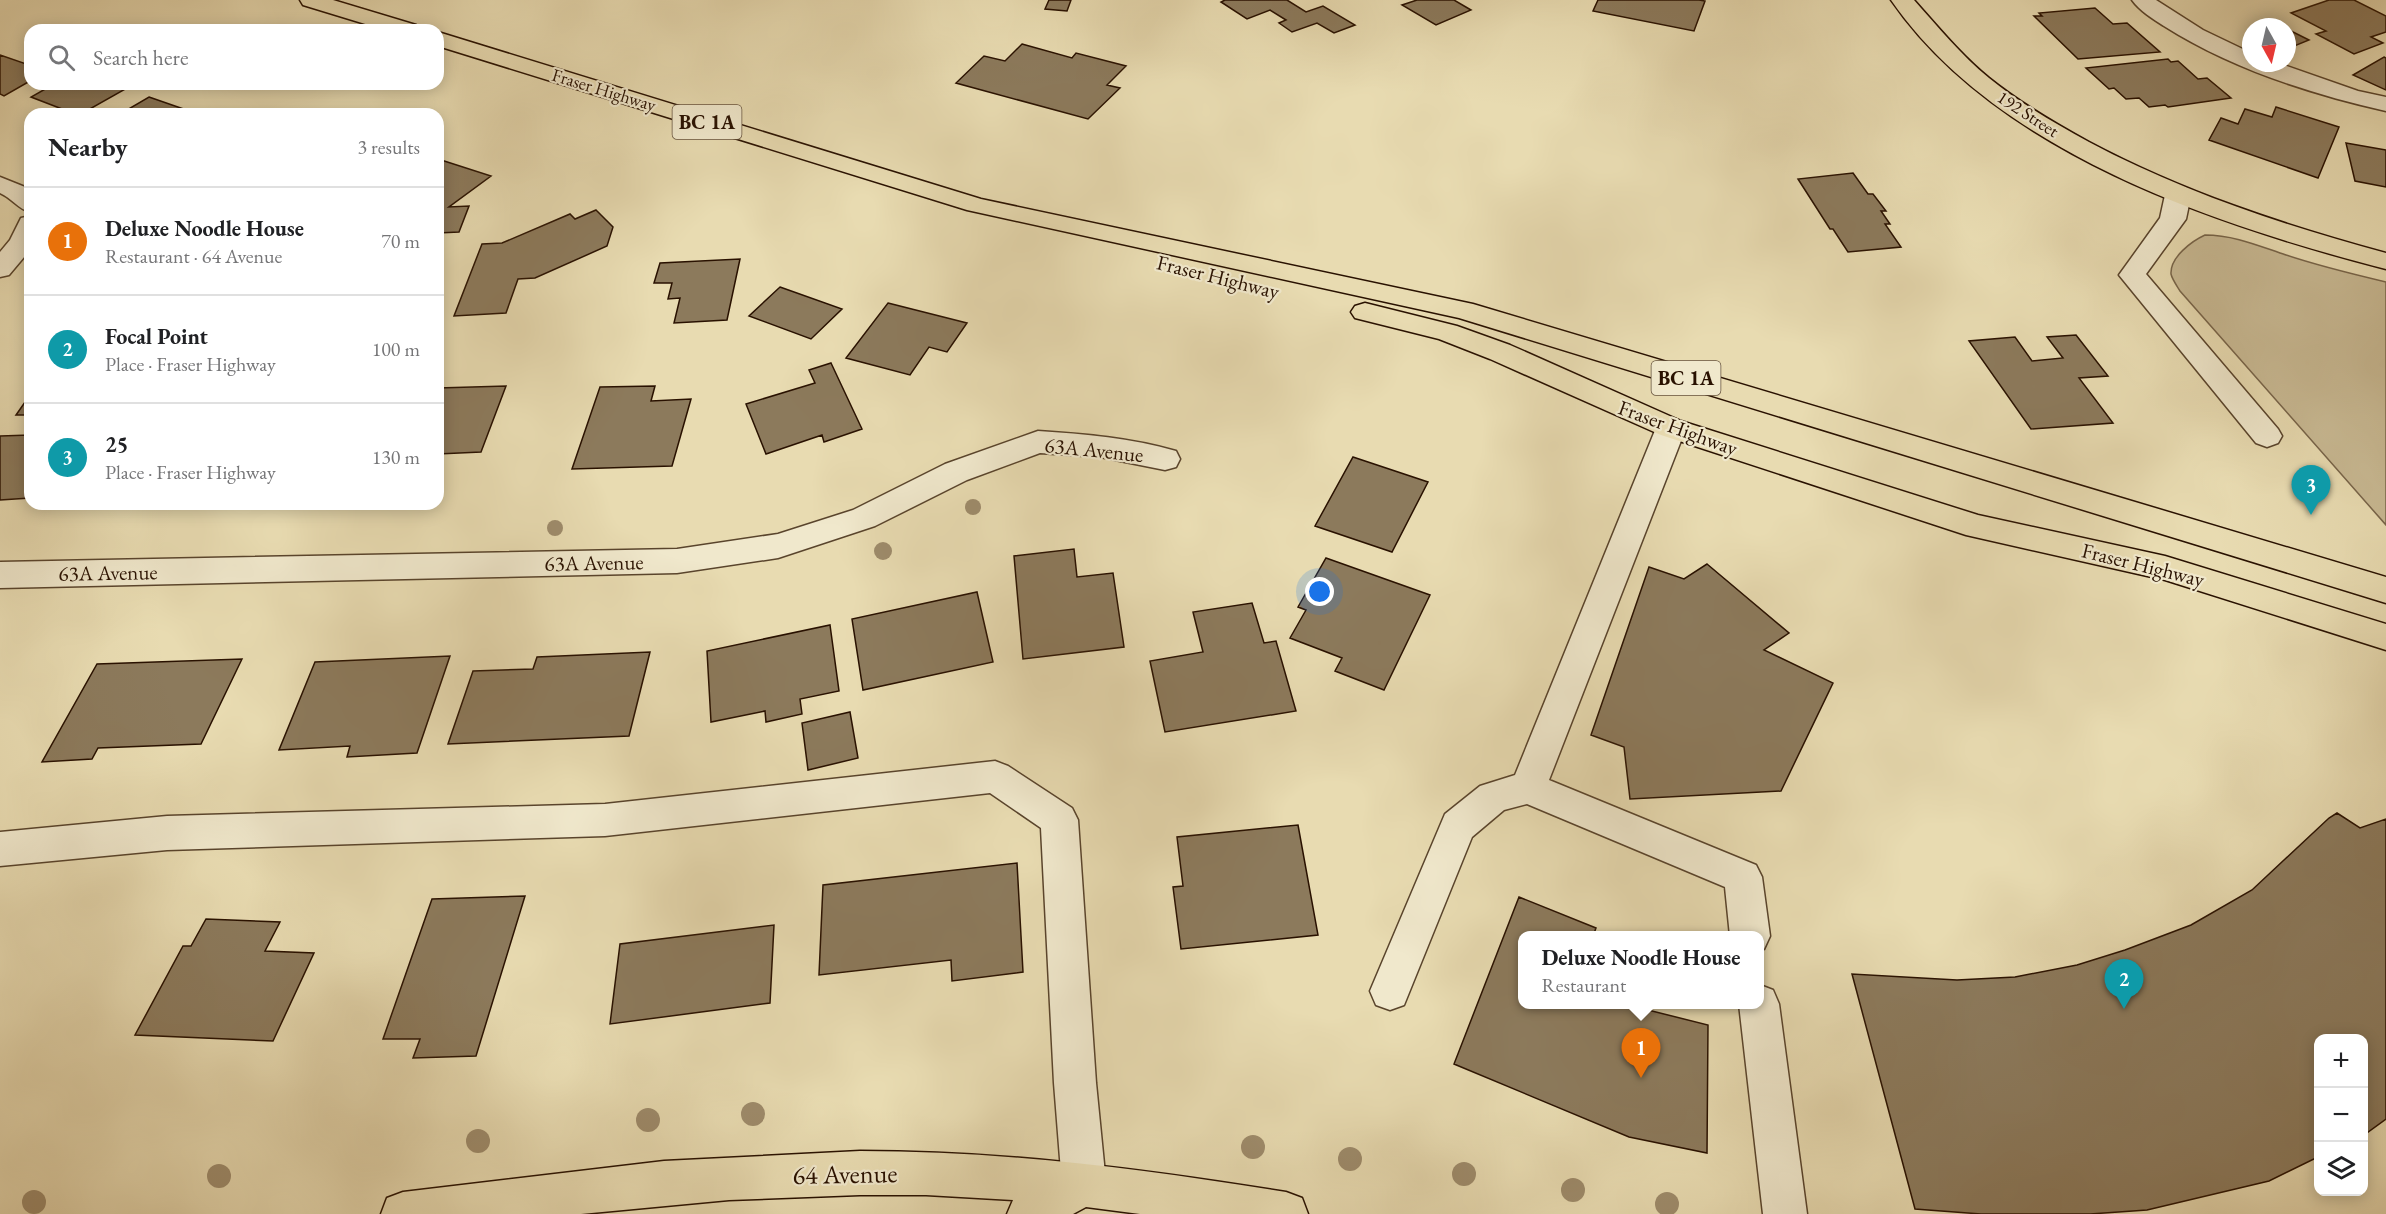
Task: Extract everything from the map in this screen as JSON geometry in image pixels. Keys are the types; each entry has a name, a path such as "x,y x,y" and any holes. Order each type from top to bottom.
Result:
{"main road":[{"path":"311,0 389,24"},
{"name":"192 Street","path":"1902,0 1950,55 1998,95 2040,124 2082,148 2178,195 2273,229 2386,261"},
{"name":"Fraser Highway","path":"444,41 976,205 1462,310 2386,590"},
{"name":"Fraser Highway","path":"976,205 1036,233 1447,332 1500,352 1671,428 1977,527 2165,568 2386,637"},
{"name":"64 Avenue","path":"403,1214 631,1186 790,1173 927,1173 1084,1184 1286,1214"},
{"path":"1029,1214 1084,1184"}],"street":[{"path":"2143,0 2162,15 2242,57"},
{"path":"2282,72 2351,96 2386,104"},
{"path":"0,184 19,192 24,197"},
{"path":"2178,195 2173,219 2132,275 2267,436"},
{"path":"0,269 24,238"},
{"path":"1528,788 1671,428"},
{"name":"63A Avenue","path":"0,575 676,561 778,546 864,518 956,472 1038,442 1100,446 1166,459"},
{"path":"0,849 167,833 605,820 995,777 1059,820 1075,1083 1084,1184"},
{"path":"1390,991 1458,826 1493,797 1528,788 1743,877 1749,931"},
{"path":"1759,1009 1785,1214"}],"shaded area":[{"path":"2205,235 2236,239 2311,263 2386,282 2386,525 2180,291 2173,280 2172,268 2178,256 2188,245"}],"building":[{"path":"1049,0 1071,0 1067,11 1045,9"},
{"path":"1225,0 1287,0 1306,12 1323,6 1355,25 1334,33 1317,23 1292,32 1279,23 1286,20 1270,10 1247,19 1221,2"},
{"path":"1417,0 1454,0 1471,10 1436,25 1402,5"},
{"path":"1598,0 1705,1 1694,31 1593,11"},
{"path":"2329,0 2354,0 2386,16 2386,32 2371,37 2383,43 2354,54 2316,34 2326,31 2291,13"},
{"path":"2095,8 2113,24 2127,23 2160,52 2078,59 2034,16 2042,16 2039,13"},
{"path":"2296,34 2309,40 2296,45"},
{"path":"1022,44 1072,58 1076,53 1126,66 1107,85 1120,88 1088,119 956,83 984,56 1005,61"},
{"path":"0,55 24,63 24,84 4,96 0,94"},
{"path":"2384,57 2386,58 2386,90 2353,75"},
{"path":"2168,59 2171,62 2178,61 2198,79 2207,78 2231,98 2168,107 2165,105 2149,107 2139,98 2126,99 2114,88 2109,89 2086,68"},
{"path":"43,90 124,90 92,108 59,108 31,97"},
{"path":"149,97 181,108 130,108"},
{"path":"2276,107 2339,127 2318,178 2209,140 2221,118 2238,124 2245,109 2272,117"},
{"path":"2346,143 2386,150 2386,187 2355,181"},
{"path":"444,161 491,176 449,207 469,206 459,232 444,233"},
{"path":"1853,173 1868,194 1873,194 1886,211 1881,211 1890,224 1885,224 1901,247 1848,252 1833,229 1830,229 1798,179"},
{"path":"596,210 613,227 607,246 535,278 518,279 506,313 454,316 482,244 502,243 570,214 575,219"},
{"path":"740,259 727,320 674,323 680,298 668,299 672,283 654,283 660,263"},
{"path":"780,287 842,309 811,339 749,316"},
{"path":"888,303 967,323 947,352 929,347 910,375 846,358"},
{"path":"2076,335 2108,376 2079,378 2113,423 2031,429 1969,341 2015,337 2032,361 2063,358 2047,337"},
{"path":"831,363 862,429 824,442 822,435 766,454 746,404 815,383 809,370"},
{"path":"506,386 481,452 444,454 444,388"},
{"path":"655,386 651,401 691,399 672,466 572,469 600,387"},
{"path":"24,404 24,415 16,415"},
{"path":"24,435 24,498 0,500 0,436"},
{"path":"1353,457 1428,482 1392,552 1315,526"},
{"path":"1074,549 1077,577 1113,573 1124,647 1023,659 1014,556"},
{"path":"1326,558 1430,595 1384,690 1335,671 1342,658 1290,638 1306,610 1298,607"},
{"path":"1707,564 1789,633 1764,650 1833,683 1781,791 1630,799 1624,747 1591,735 1649,567 1684,579"},
{"path":"977,592 993,662 863,690 852,619"},
{"path":"1252,603 1264,643 1276,641 1296,711 1165,732 1150,661 1203,652 1193,612"},
{"path":"830,625 839,691 800,699 802,714 766,722 765,711 711,722 707,651"},
{"path":"650,652 629,736 448,744 473,671 533,669 537,657"},
{"path":"450,656 417,753 347,757 350,746 279,750 315,662"},
{"path":"242,659 201,744 98,748 92,759 42,762 97,664"},
{"path":"850,712 858,758 808,770 802,723"},
{"path":"2337,813 2360,828 2386,819 2386,1119 2368,1132 2368,1034 2314,1034 2314,1159 2269,1181 2147,1210 2090,1214 1981,1214 1915,1209 1852,974 1957,980 2015,977 2077,965 2125,950 2191,925 2252,890"},
{"path":"1298,825 1318,935 1181,949 1173,887 1183,886 1177,837"},
{"path":"1017,863 1023,972 952,981 951,960 819,975 823,885"},
{"path":"525,896 476,1056 413,1058 420,1039 383,1039 432,899"},
{"path":"1519,897 1596,928 1595,931 1518,931 1518,1009 1644,1009 1708,1025 1707,1153 1629,1137 1454,1064"},
{"path":"206,919 280,922 265,951 314,953 273,1041 135,1035 183,946 191,946"},
{"path":"774,925 770,1003 610,1024 620,944"}],"place":[{"name":"25","path":"2311,515"},
{"name":"Focal Point","path":"2124,1009"},
{"name":"Deluxe Noodle House","path":"1641,1078"}]}
